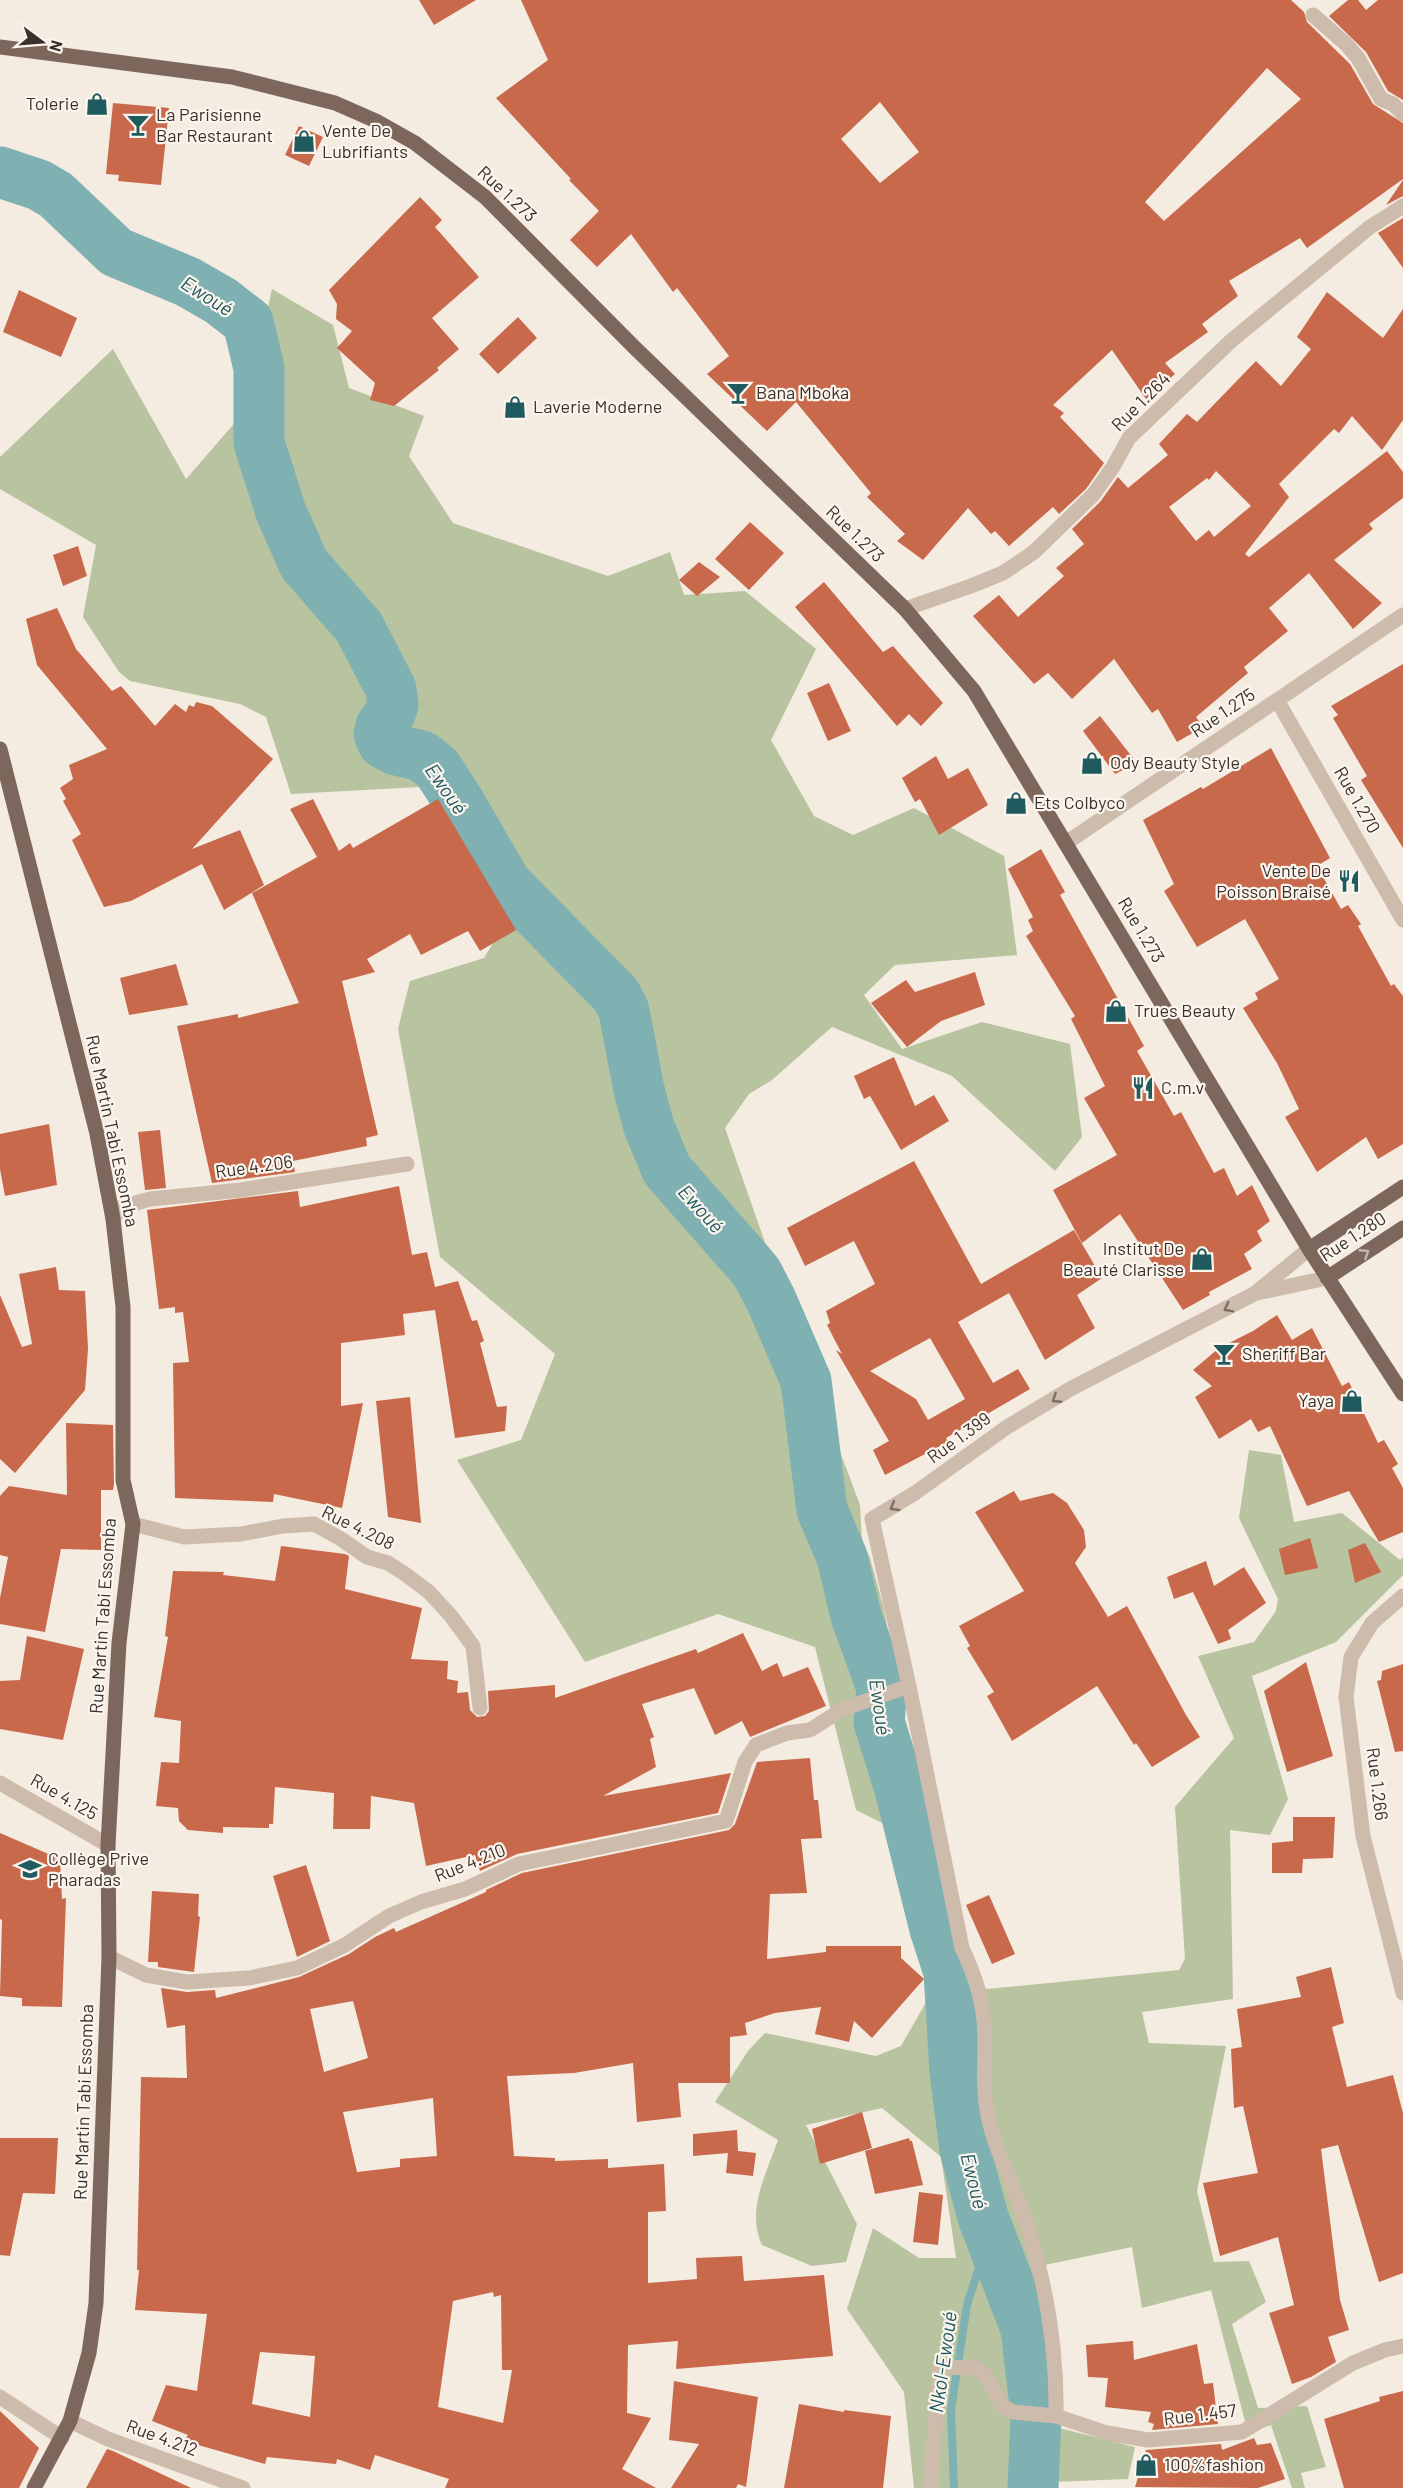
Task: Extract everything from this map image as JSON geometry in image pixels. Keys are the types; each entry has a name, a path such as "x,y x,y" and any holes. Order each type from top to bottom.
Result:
{"main road":[{"name":"Rue 1.273","path":"0,47 232,77 335,103 376,121 415,143 485,197 642,356 905,609 974,691 1309,1249 1403,1394"},
{"name":"Rue Martin Tabi Essomba","path":"0,749 97,1134 113,1219 123,1307 123,1480 133,1524 119,1643 108,1845 110,1957 96,2303 88,2353 70,2421 34,2488"},
{"name":"Rue 1.280","path":"1309,1249 1403,1187"},
{"name":"Rue 1.280","path":"1327,1278 1403,1228"}],"street":[{"path":"1313,15 1346,44 1358,58 1381,99 1393,104 1403,114"},
{"name":"Rue 1.264","path":"905,609 1003,573 1034,552 1093,495 1130,438 1232,340 1370,227 1403,206"},
{"name":"Rue 1.275","path":"1066,843 1403,615"},
{"name":"Rue 1.270","path":"1277,700 1403,920"},
{"name":"Rue 4.206","path":"113,1219 122,1207 150,1199 241,1190 407,1164"},
{"name":"Rue 1.399","path":"903,1687 872,1519 915,1493 1007,1427 1072,1388 1254,1294 1309,1249"},
{"name":"Rue 1.280","path":"1254,1294 1327,1278"},
{"name":"Rue 4.208","path":"133,1524 184,1537 241,1534 283,1526 314,1524 367,1557 388,1563 429,1592 451,1616 473,1646 480,1708"},
{"name":"Rue 1.266","path":"1403,1596 1372,1623 1351,1657 1346,1697 1363,1836 1403,1993"},
{"path":"903,1687 962,1948 974,1972 983,2014 986,2104 1000,2157 1028,2226 1045,2286 1056,2384 1056,2416"},
{"name":"Rue 4.210","path":"110,1957 146,1975 187,1982 249,1978 297,1968 345,1945 389,1916 422,1902 465,1889 519,1864 726,1821 745,1762 756,1746 788,1733 810,1730 843,1709 903,1687"},
{"name":"Rue 4.125","path":"0,1783 108,1845"},
{"name":"Rue 1.457","path":"930,2488 940,2367 976,2368 984,2374 1004,2407 1012,2412 1056,2416 1107,2433 1149,2440 1242,2432 1353,2362 1403,2346"},
{"path":"0,2397 62,2438"},
{"name":"Rue 4.212","path":"70,2421 108,2439 243,2488"}],"green space":[{"path":"272,289 333,325 349,388 424,416 409,456 453,523 608,576 670,552 684,595 745,591 816,649 771,740 814,816 853,835 914,808 1004,856 1017,955 895,965 864,995 902,1049 982,1022 1070,1044 1082,1137 1055,1171 952,1076 832,1027 772,1080 749,1094 725,1128 808,1366 860,1505 862,1541 870,1558 884,1609 898,1689 954,1953 965,1977 987,1989 1179,1970 1185,1959 1175,1807 1234,1738 1198,1656 1254,1642 1276,1611 1278,1599 1239,1518 1249,1450 1281,1455 1294,1522 1342,1513 1400,1560 1403,1557 1403,1575 1336,1642 1252,1676 1288,1799 1270,1835 1230,1830 1233,1999 1142,2012 1149,2043 1226,2046 1197,2191 1214,2262 1249,2261 1266,2302 1232,2324 1258,2408 1307,2406 1326,2467 1301,2473 1305,2488 1292,2488 1271,2425 1248,2433 1211,2290 1142,2308 1132,2247 1035,2267 1047,2425 1135,2447 1128,2479 1052,2482 1052,2488 914,2488 904,2392 847,2309 873,2228 919,2258 956,2258 941,2157 882,2108 806,2125 857,2224 846,2262 812,2266 762,2245 756,2219 757,2206 763,2179 778,2140 715,2102 748,2051 765,2033 876,2056 901,2046 940,1978 919,1899 896,1830 856,1810 815,1647 718,1614 585,1662 457,1460 521,1440 555,1354 440,1257 398,1029 410,981 484,958 513,910 437,786 291,794 266,717 240,704 130,681 119,672 83,617 96,545 0,489 0,457 113,349 186,479 245,411"}],"building":[{"path":"419,0 476,0 434,25"},
{"path":"521,0 1291,0 1304,12 1307,22 1350,64 1373,104 1403,123 1403,179 1307,248 1300,238 1229,281 1238,296 1202,324 1208,332 1165,363 1175,374 1146,399 1112,350 1053,405 1064,413 1060,417 1104,463 1086,489 1059,514 1053,507 1009,546 995,531 991,534 968,508 923,560 897,541 905,534 867,497 871,493 796,402 767,431 707,374 729,356 677,288 673,292 631,234 597,267 570,240 599,211 496,98 548,60","holes":["1267,68 1301,99 1164,221 1145,202","880,102 919,152 880,183 841,139"]},
{"path":"1348,0 1358,0 1366,10 1378,0 1403,0 1403,100 1388,91 1366,52 1329,16"},
{"path":"113,103 169,108 161,185 118,181 119,175 106,174"},
{"path":"299,126 323,137 309,166 285,155"},
{"path":"1403,180 1403,196 1386,205"},
{"path":"420,197 442,220 435,227 479,277 432,318 459,349 437,368 439,370 394,406 370,400 375,383 337,348 352,331 336,319 337,304 329,290"},
{"path":"1403,218 1403,268 1378,233"},
{"path":"19,290 77,318 61,357 3,332"},
{"path":"1327,292 1383,338 1403,309 1403,420 1382,450 1352,416 1339,433 1334,429 1279,484 1289,497 1245,554 1249,557 1387,451 1403,472 1403,498 1369,524 1373,529 1334,560 1382,603 1353,629 1309,573 1269,608 1288,631 1244,667 1248,673 1196,717 1203,727 1177,742 1158,709 1152,713 1114,659 1072,699 1048,673 1034,684 973,616 999,595 1018,617 1064,576 1056,568 1084,544 1072,529 1100,502 1118,477 1128,488 1168,455 1159,444 1187,414 1197,422 1256,361 1281,386 1311,349 1297,337","holes":["1216,471 1251,506 1214,537 1209,530 1196,541 1169,507 1207,478 1209,480"]},
{"path":"518,317 537,338 498,374 479,354"},
{"path":"750,522 784,553 749,590 715,559"},
{"path":"78,546 87,576 63,586 53,555"},
{"path":"699,562 720,577 697,596 679,580"},
{"path":"824,582 883,652 893,646 943,703 921,726 909,714 897,726 795,607"},
{"path":"57,608 76,649 112,691 121,686 155,726 175,704 186,712 189,705 194,707 196,702 212,706 273,759 192,849 240,830 264,885 224,910 202,864 131,901 104,907 72,840 81,834 63,801 66,799 60,788 73,779 69,765 107,749 37,665 26,619"},
{"path":"1403,664 1403,848 1361,780 1367,776 1333,718 1338,715 1331,706"},
{"path":"829,683 851,731 828,741 807,693"},
{"path":"1100,716 1137,763 1115,774 1083,731"},
{"path":"1271,748 1330,858 1317,866 1341,909 1348,905 1361,924 1358,926 1391,986 1394,984 1403,996 1403,1144 1378,1159 1366,1137 1317,1172 1285,1117 1299,1109 1277,1063 1243,1008 1258,999 1255,993 1279,979 1245,919 1197,947 1164,891 1174,884 1143,820 1201,787 1203,789"},
{"path":"936,756 948,779 968,768 988,805 939,835 920,799 915,802 902,778"},
{"path":"313,799 339,851 350,843 353,848 438,799 516,930 480,951 468,931 421,955 410,934 367,959 375,972 342,981 378,1135 366,1138 367,1146 293,1161 295,1172 212,1183 177,1026 238,1014 238,1018 299,1003 252,893 317,857 290,809"},
{"path":"1041,849 1065,892 1060,895 1144,1046 1137,1051 1174,1116 1181,1112 1214,1173 1224,1168 1237,1196 1252,1185 1270,1221 1257,1231 1262,1241 1244,1254 1252,1269 1209,1292 1210,1295 1183,1310 1120,1214 1082,1243 1053,1190 1117,1155 1084,1098 1105,1086 1071,1019 1075,1016 1026,936 1033,931 1028,920 1033,917 1008,869"},
{"path":"176,964 188,1005 129,1015 120,978"},
{"path":"975,972 985,1005 941,1021 907,1047 871,1003 906,980 915,992"},
{"path":"894,1057 915,1106 934,1095 949,1121 901,1150 870,1096 864,1099 854,1076"},
{"path":"49,1124 57,1185 5,1196 0,1169 0,1134"},
{"path":"160,1130 166,1188 145,1190 138,1132"},
{"path":"914,1161 981,1284 1074,1230 1102,1278 1077,1295 1095,1328 1045,1360 1009,1293 958,1322 993,1383 1018,1369 1030,1389 946,1438 948,1442 885,1475 873,1450 889,1441 836,1350 842,1354 827,1325 830,1323 826,1311 875,1284 854,1241 805,1266 787,1228","holes":["930,1338 965,1399 928,1420 916,1399 870,1371"]},
{"path":"399,1186 412,1255 427,1252 435,1287 458,1281 472,1321 477,1320 484,1341 480,1343 497,1407 507,1406 505,1431 455,1438 435,1310 403,1314 405,1335 341,1343 341,1406 363,1403 342,1508 274,1494 273,1502 175,1498 173,1363 189,1362 183,1312 175,1313 175,1307 159,1309 147,1210 298,1191 300,1207"},
{"path":"56,1267 59,1290 85,1291 88,1349 85,1390 15,1473 0,1459 0,1295 22,1347 32,1344 19,1274"},
{"path":"1277,1315 1292,1340 1312,1328 1342,1386 1349,1382 1378,1443 1384,1440 1398,1464 1392,1468 1403,1488 1403,1532 1379,1542 1349,1491 1307,1506 1270,1426 1258,1432 1251,1419 1219,1439 1195,1397 1212,1386 1193,1370 1219,1348 1253,1331"},
{"path":"410,1397 421,1523 388,1517 376,1401"},
{"path":"66,1423 113,1425 114,1484 113,1490 101,1490 101,1550 61,1549 45,1632 0,1624 0,1598 8,1557 0,1555 0,1496 9,1486 67,1495"},
{"path":"1014,1491 1020,1501 1053,1493 1067,1503 1084,1530 1086,1547 1075,1563 1108,1617 1127,1606 1200,1737 1152,1767 1136,1743 1134,1745 1097,1686 1012,1741 987,1696 994,1692 967,1648 970,1646 959,1626 1024,1591 975,1512"},
{"path":"1310,1538 1318,1568 1285,1575 1279,1549"},
{"path":"1365,1543 1381,1572 1355,1583 1348,1550"},
{"path":"281,1546 345,1554 349,1556 345,1589 422,1608 411,1659 448,1661 447,1679 458,1681 457,1693 468,1692 470,1710 477,1717 485,1716 489,1711 488,1691 555,1685 555,1698 696,1649 698,1653 743,1633 762,1671 777,1663 783,1677 808,1667 826,1706 750,1737 742,1721 715,1735 694,1688 642,1704 654,1737 650,1739 656,1767 603,1796 731,1773 718,1813 517,1854 480,1871 475,1855 426,1866 414,1803 371,1796 370,1829 333,1829 334,1793 275,1787 273,1824 269,1824 269,1828 223,1827 223,1833 188,1830 179,1821 178,1808 156,1806 161,1762 179,1763 181,1721 154,1717 168,1637 165,1636 173,1571 224,1572 223,1575 275,1581"},
{"path":"1206,1561 1214,1586 1244,1567 1266,1603 1228,1630 1231,1639 1218,1644 1193,1592 1174,1599 1167,1577"},
{"path":"27,1636 84,1649 63,1740 0,1729 0,1681 20,1680"},
{"path":"1306,1662 1333,1756 1287,1772 1264,1691"},
{"path":"1403,1664 1403,1751 1395,1752 1377,1681 1381,1680 1382,1671"},
{"path":"810,1758 814,1800 818,1800 822,1838 801,1839 807,1893 770,1894 767,1959 826,1952 826,1946 901,1946 901,1958 924,1979 872,2038 854,2021 849,2042 815,2034 821,2007 775,2013 745,2023 747,2035 730,2037 730,2083 678,2083 681,2117 637,2122 633,2063 574,2073 507,2076 514,2156 555,2158 555,2161 608,2159 608,2168 664,2164 666,2211 648,2212 648,2283 697,2279 696,2258 742,2256 744,2281 824,2275 833,2356 676,2369 678,2341 628,2345 627,2413 651,2418 622,2469 656,2488 445,2488 449,2479 375,2455 370,2470 337,2459 336,2464 267,2457 265,2464 184,2441 188,2435 152,2421 166,2385 197,2391 207,2314 135,2310 139,2270 137,2270 141,2077 187,2078 185,2025 167,2028 161,1988 187,1992 215,1990 216,1998 299,1977 349,1954 394,1928 396,1932 486,1892 522,1873 729,1830 735,1824 757,1762","holes":["353,2001 368,2058 324,2072 310,2009","433,2098 437,2156 400,2159 400,2167 357,2172 343,2112","493,2292 494,2297 501,2295 502,2370 512,2370 503,2423 438,2407 453,2301","260,2352 315,2356 310,2417 252,2404"]},
{"path":"1293,1817 1335,1817 1333,1858 1303,1859 1302,1873 1272,1873 1272,1843 1293,1841"},
{"path":"0,1833 60,1859 62,1899 66,1898 62,2007 22,2006 22,1998 0,1996 2,1920 0,1919"},
{"path":"306,1865 330,1941 297,1957 273,1876"},
{"path":"152,1891 199,1894 198,1916 200,1917 194,1972 158,1967 158,1962 148,1962"},
{"path":"989,1895 1015,1954 992,1964 966,1905"},
{"path":"1331,1967 1344,2023 1332,2027 1347,2087 1393,2075 1403,2113 1403,2273 1379,2282 1338,2145 1321,2149 1340,2300 1349,2330 1328,2337 1336,2362 1311,2377 1292,2384 1269,2313 1294,2305 1278,2237 1220,2256 1203,2183 1258,2173 1243,2106 1234,2108 1231,2049 1242,2047 1237,2009 1301,1997 1296,1977"},
{"path":"862,2112 872,2148 820,2164 812,2129"},
{"path":"737,2130 738,2151 756,2153 753,2176 726,2173 728,2153 693,2156 693,2134"},
{"path":"0,2138 58,2138 55,2194 23,2193 10,2256 0,2255"},
{"path":"909,2138 912,2141 923,2185 875,2194 865,2151"},
{"path":"919,2192 943,2195 938,2245 913,2242"},
{"path":"1133,2341 1134,2360 1197,2344 1204,2384 1213,2383 1218,2424 1152,2430 1154,2424 1148,2422 1151,2412 1105,2407 1108,2378 1088,2377 1086,2345"},
{"path":"674,2381 758,2397 746,2487 738,2484 736,2488 671,2488 699,2444 669,2440"},
{"path":"1403,2391 1403,2488 1344,2488 1324,2419 1380,2401 1379,2397"},
{"path":"799,2404 844,2412 844,2410 891,2416 883,2488 784,2488"},
{"path":"0,2411 39,2448 19,2488 0,2488"},
{"path":"1254,2438 1257,2445 1271,2443 1285,2479 1258,2488 1135,2487 1146,2450 1221,2444 1222,2450"},
{"path":"107,2449 113,2451 191,2488 86,2488"}],"waterway":[{"name":"Ewoué","path":"0,172 39,185 56,195 116,252 188,282 221,301 248,322 259,368 259,443 281,512 304,564 359,627 391,689 393,705 379,734 383,743 396,750 422,756 437,768 506,883 616,995 624,1011 639,1090 649,1127 667,1170 757,1273 771,1300 806,1381 822,1510 842,1557 856,1616 882,1688 879,1722 900,1789 935,1929 949,1972 955,2072 965,2150 983,2217 1026,2329 1036,2414 1033,2488"},
{"name":"Nkol-Ewoué","path":"954,2488 951,2410 967,2305 980,2264 994,2248"}],"place":[{"name":"Tolerie","path":"97,104"},
{"name":"La Parisienne Bar Restaurant","path":"138,125"},
{"name":"Vente De Lubrifiants","path":"304,141"},
{"name":"Bana Mboka","path":"738,393"},
{"name":"Laverie Moderne","path":"515,407"},
{"name":"Ody Beauty Style","path":"1092,763"},
{"name":"Ets Colbyco","path":"1016,803"},
{"name":"Vente De Poisson Braisé","path":"1349,881"},
{"name":"Trues Beauty","path":"1116,1011"},
{"name":"C.m.v","path":"1143,1088"},
{"name":"Institut De Beauté Clarisse","path":"1202,1259"},
{"name":"Sheriff Bar","path":"1224,1354"},
{"name":"Yaya","path":"1352,1401"},
{"name":"Collège Prive Pharadas","path":"30,1869"},
{"name":"100%fashion","path":"1146,2465"}]}
